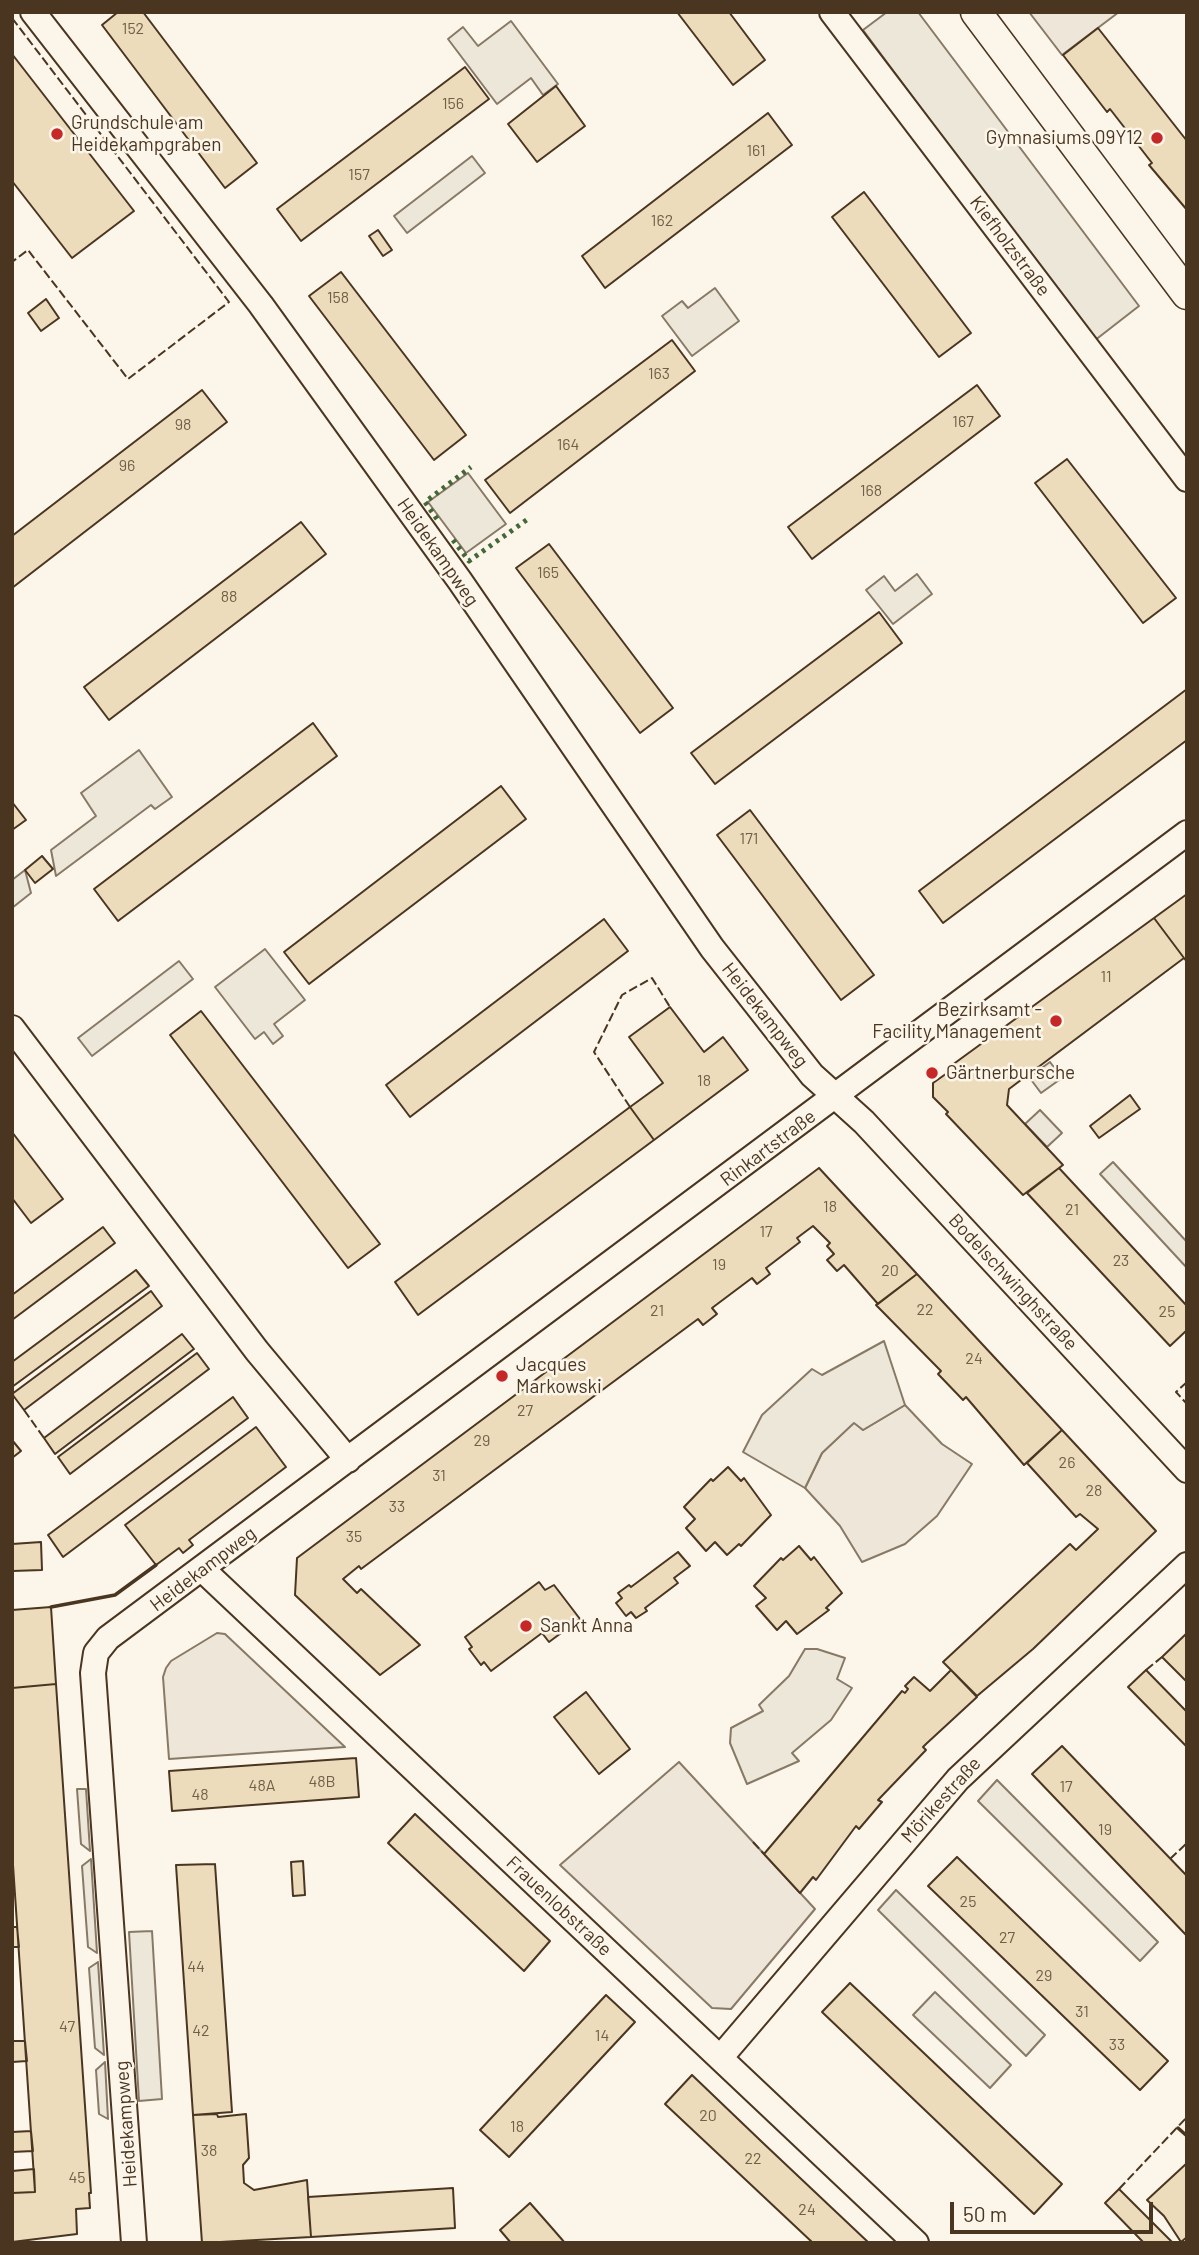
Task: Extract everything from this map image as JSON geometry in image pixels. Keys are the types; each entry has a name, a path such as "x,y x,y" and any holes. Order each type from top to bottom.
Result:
{"street":[{"name":"Heidekampweg","path":"33,12 261,304 363,444 712,948 812,1075 836,1097"},
{"name":"Kiefholzstraße","path":"832,12 1187,479"},
{"path":"976,12 1187,293"},
{"name":"Rinkartstraße","path":"348,1460 1187,833"},
{"path":"12,1028 257,1351 348,1460"},
{"name":"Bodelschwinghstraße","path":"836,1097 864,1122 1187,1469"},
{"name":"Heidekampweg","path":"134,2243 93,1673 96,1653 108,1638 348,1460"},
{"name":"Mörikestraße","path":"720,2058 859,1892 976,1760 1187,1565"},
{"name":"Frauenlobstraße","path":"202,1570 916,2243"}],"shaded area":[{"path":"887,12 918,12 1139,306 1094,341 863,30"},
{"path":"1029,12 1119,12 1062,55"},
{"path":"511,21 558,84 543,95 531,78 497,104 448,39 463,27 478,46"},
{"path":"472,156 485,173 407,233 394,216"},
{"path":"715,288 739,321 692,356 662,316 682,301 688,308"},
{"path":"468,473 506,524 466,553 428,502"},
{"path":"917,574 932,594 893,624 866,590 884,576 895,591"},
{"path":"139,750 172,797 155,809 151,805 56,876 51,850 96,816 81,793"},
{"path":"25,870 31,893 12,908 12,880"},
{"path":"265,949 305,1000 274,1024 283,1036 273,1044 264,1032 255,1039 215,987"},
{"path":"179,961 193,979 92,1056 78,1038"},
{"path":"1050,1062 1062,1078 1041,1093 1029,1077"},
{"path":"1040,1110 1062,1133 1047,1147 1025,1124"},
{"path":"1113,1162 1187,1242 1187,1268 1100,1174"},
{"path":"884,1341 905,1405 863,1430 854,1423 822,1453 805,1488 743,1452 762,1415 812,1369 822,1375"},
{"path":"905,1405 942,1444 972,1464 937,1516 905,1544 862,1562 840,1526 805,1488 822,1453 854,1422 863,1430"},
{"path":"217,1633 225,1634 345,1747 169,1759 163,1677 166,1668 171,1661"},
{"path":"805,1649 817,1649 845,1658 837,1679 852,1688 831,1720 792,1753 799,1761 747,1784 730,1743 731,1728 763,1711 759,1705 789,1676"},
{"path":"679,1762 815,1909 731,2009 712,2008 560,1865"},
{"path":"997,1780 1158,1942 1140,1961 978,1801"},
{"path":"77,1789 86,1789 90,1851 81,1844"},
{"path":"91,1859 97,1953 88,1947 82,1866"},
{"path":"896,1890 1045,2035 1026,2056 878,1910"},
{"path":"152,1931 162,2099 139,2101 129,1932"},
{"path":"98,1962 104,2055 95,2048 89,1968"},
{"path":"935,1992 1011,2065 990,2088 913,2015"},
{"path":"105,2062 108,2119 99,2114 96,2070"}],"building":[{"path":"118,12 143,12 257,163 225,188 102,25"},
{"path":"677,12 729,12 765,60 733,85"},
{"path":"1098,28 1187,141 1187,210 1149,165 1152,163 1110,109 1107,112 1063,55"},
{"path":"12,54 134,211 72,258 12,181"},
{"path":"465,67 489,99 301,241 277,209"},
{"path":"556,86 585,126 537,162 508,124"},
{"path":"768,113 792,145 605,288 582,256"},
{"path":"864,192 971,333 939,357 832,217"},
{"path":"378,230 392,250 383,256 369,236"},
{"path":"341,272 466,435 434,460 309,296"},
{"path":"46,299 59,318 41,331 28,313"},
{"path":"672,340 695,371 510,513 485,480"},
{"path":"977,385 1000,416 812,559 788,527"},
{"path":"202,390 227,422 12,588 12,536"},
{"path":"1067,459 1176,598 1143,623 1035,483"},
{"path":"301,522 326,554 109,720 84,687"},
{"path":"549,544 673,708 640,733 516,568"},
{"path":"879,612 902,643 715,784 691,753"},
{"path":"1187,689 1187,740 943,923 919,891"},
{"path":"313,723 337,756 118,921 94,889"},
{"path":"501,786 526,819 309,984 284,952"},
{"path":"12,802 26,820 12,830"},
{"path":"750,810 874,975 841,1000 717,835"},
{"path":"42,856 53,869 35,883 25,870"},
{"path":"1187,894 1187,962 1154,918"},
{"name":"Bezirksamt - Facility Management","path":"1154,918 1184,958 1009,1089 1007,1105 1063,1165 1023,1195 946,1114 948,1112 933,1097 933,1083 950,1071 948,1068"},
{"path":"604,919 628,951 410,1117 386,1085"},
{"path":"670,1007 704,1052 723,1037 748,1070 654,1140 630,1107 663,1083 629,1037"},
{"path":"201,1011 380,1244 348,1268 170,1035"},
{"path":"1130,1095 1140,1109 1099,1138 1090,1126"},
{"path":"630,1107 654,1140 418,1315 395,1282"},
{"path":"12,1132 63,1199 31,1223 12,1198"},
{"path":"819,1168 917,1274 878,1304 844,1265 837,1271 827,1260 834,1254 827,1246 830,1243 813,1226 797,1238 800,1242 766,1268 770,1274 757,1284 752,1278 712,1308 717,1314 703,1325 698,1319 361,1569 359,1566 343,1579 357,1593 361,1589 420,1645 380,1675 295,1595 297,1558"},
{"path":"1059,1168 1187,1306 1187,1330 1170,1346 1027,1193"},
{"path":"103,1227 115,1243 12,1320 12,1295"},
{"path":"136,1270 149,1286 12,1387 12,1362"},
{"path":"917,1274 1062,1430 1024,1465 966,1397 963,1400 938,1374 941,1371 876,1305"},
{"path":"151,1291 162,1306 24,1410 12,1394"},
{"path":"182,1334 194,1349 55,1454 44,1438"},
{"path":"197,1353 209,1369 70,1474 58,1457"},
{"path":"233,1397 248,1418 63,1557 48,1535"},
{"path":"256,1427 286,1467 189,1540 193,1545 183,1553 179,1548 156,1565 125,1525"},
{"path":"1062,1430 1156,1531 1033,1649 977,1696 943,1662 1070,1544 1076,1550 1098,1529 1080,1514 1076,1517 1027,1463"},
{"path":"12,1440 21,1451 12,1458"},
{"path":"728,1467 741,1481 744,1478 771,1515 741,1546 739,1544 727,1555 715,1542 706,1551 686,1528 695,1519 684,1507 711,1479 713,1481"},
{"path":"41,1542 42,1570 12,1571 12,1544"},
{"path":"799,1546 811,1560 814,1557 842,1593 826,1608 829,1610 797,1634 786,1621 777,1630 756,1606 766,1598 754,1586 781,1558 783,1560"},
{"path":"678,1552 690,1566 674,1578 678,1583 636,1618 631,1612 626,1616 616,1603 622,1598 618,1593 629,1585 631,1587"},
{"name":"Sankt Anna","path":"539,1582 545,1590 554,1585 580,1619 549,1642 542,1633 491,1671 484,1662 481,1665 469,1649 472,1647 465,1637"},
{"path":"51,1607 56,1684 12,1688 12,1610"},
{"path":"1187,1633 1187,1682 1162,1657"},
{"path":"951,1670 977,1697 923,1747 926,1750 878,1800 882,1802 859,1829 856,1826 816,1880 813,1877 800,1893 764,1854 902,1691 905,1693 908,1689 905,1686 914,1677 930,1691"},
{"path":"1146,1670 1187,1712 1187,1747 1128,1687"},
{"path":"56,1684 90,2208 76,2209 77,2234 12,2242 12,2193 35,2192 12,1850 12,1688"},
{"path":"586,1692 630,1749 599,1774 554,1717"},
{"path":"1062,1746 1187,1876 1187,1936 1032,1774"},
{"path":"356,1758 359,1797 172,1811 169,1771"},
{"path":"415,1814 550,1941 524,1971 388,1843"},
{"path":"957,1857 1168,2061 1140,2090 928,1886"},
{"path":"303,1861 305,1895 293,1896 291,1862"},
{"path":"215,1864 232,2112 193,2115 176,1865"},
{"path":"12,1927 17,1927 19,1947 12,1947"},
{"path":"850,1983 1062,2184 1034,2214 822,2012"},
{"path":"606,1995 635,2022 509,2157 480,2130"},
{"path":"12,2041 25,2041 27,2061 12,2062"},
{"path":"692,2075 869,2243 813,2243 665,2104"},
{"path":"217,2114 218,2117 246,2114 249,2158 243,2165 244,2183 254,2190 307,2180 311,2237 202,2243 193,2115"},
{"path":"31,2131 33,2151 12,2152 12,2132"},
{"path":"1187,2163 1187,2237 1181,2242 1164,2216 1147,2200"},
{"path":"34,2169 35,2192 12,2193 12,2171"},
{"path":"453,2188 455,2228 311,2237 308,2197"},
{"path":"1119,2189 1173,2243 1144,2243 1105,2203"},
{"path":"530,2203 565,2243 511,2243 500,2230"}],"hedge":[{"path":"437,519 425,502 471,467"},
{"path":"453,540 469,561 528,519"}],"fence":[{"path":"12,18 229,302 128,379 28,250 12,262"},
{"path":"630,1107 594,1052 622,995 652,978 670,1007"},
{"path":"1187,1382 1176,1392 1187,1404"},
{"path":"24,1410 44,1438"},
{"path":"1146,1670 1162,1657"},
{"path":"753,1842 764,1854"},
{"path":"1170,1859 1187,1843"},
{"path":"1119,2189 1187,2117"}],"wall":[{"path":"51,1607 115,1595 156,1565"},
{"path":"1178,2128 1187,2136"}],"place":[{"name":"Grundschule am Heidekampgraben","path":"57,134"},
{"name":"Gymnasiums 09Y12","path":"1157,138"},
{"name":"Bezirksamt - Facility Management","path":"1056,1021"},
{"name":"Gärtnerbursche","path":"932,1073"},
{"name":"Jacques Markowski","path":"502,1376"},
{"name":"Sankt Anna","path":"526,1626"}]}
